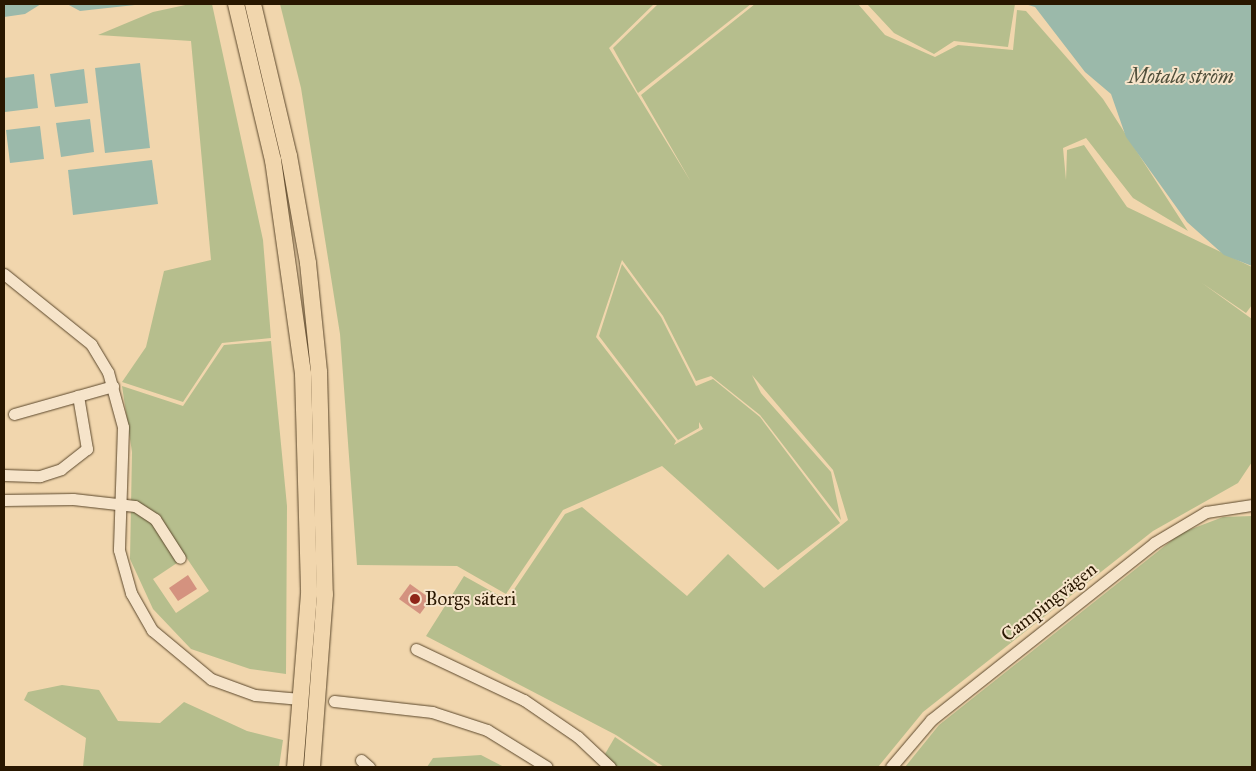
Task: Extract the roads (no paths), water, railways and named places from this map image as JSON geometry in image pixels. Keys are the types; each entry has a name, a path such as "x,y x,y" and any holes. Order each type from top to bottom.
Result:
{"highway":[{"path":"242,4 274,160 303,374 309,594 295,767"},
{"path":"242,4 289,156 319,372 325,594 312,767"}],"street":[{"path":"4,274 91,344 113,386 120,403 125,466 119,550 131,593 152,630 211,679 255,694 292,698"},
{"path":"14,414 113,386"},
{"path":"4,475 40,476 61,469 87,450 78,396"},
{"path":"4,500 73,499 135,506 155,520 180,558"},
{"name":"Campingvägen","path":"891,767 931,720 1154,543 1206,512 1252,505"},
{"path":"416,649 524,700 578,737 610,767"},
{"path":"334,701 432,712 488,730 547,767"}],"water":[{"path":"4,4 41,4 25,14 4,17"},
{"path":"67,4 144,4 80,11"},
{"name":"Motala ström","path":"1025,4 1252,4 1252,266 1224,255 1187,222 1126,137 1111,94 1085,72 1035,7"},
{"path":"140,63 150,148 105,153 95,68"},
{"path":"84,69 88,103 55,107 50,74"},
{"path":"34,74 38,108 5,112 4,78"},
{"path":"90,119 94,152 61,157 56,123"},
{"path":"40,126 44,159 10,163 6,130"},
{"path":"152,160 158,204 73,215 68,170"}],"place":[{"name":"Borgs säteri","path":"415,599"}]}
